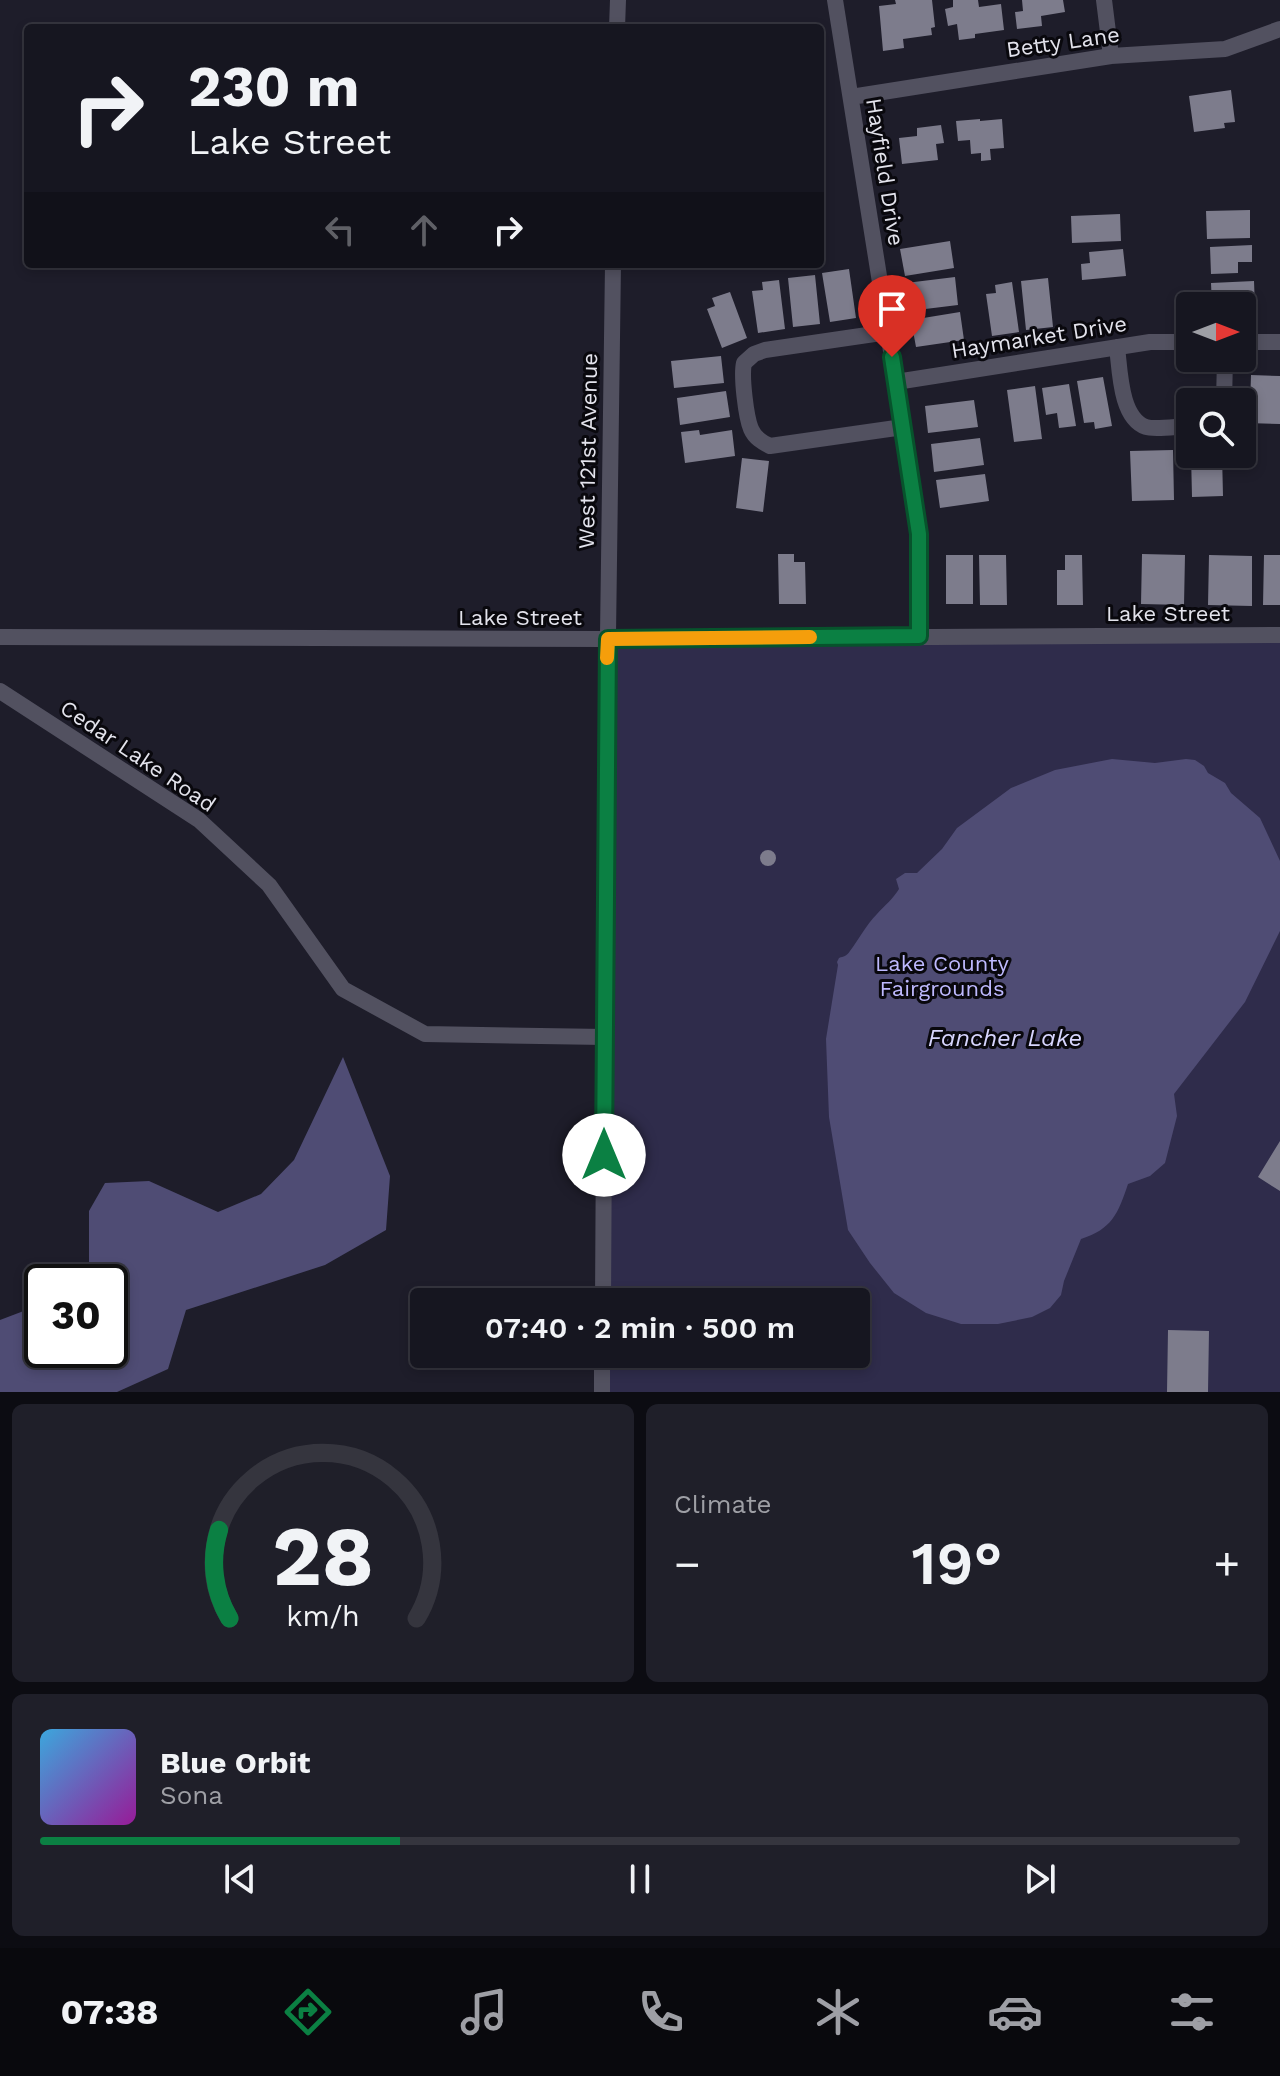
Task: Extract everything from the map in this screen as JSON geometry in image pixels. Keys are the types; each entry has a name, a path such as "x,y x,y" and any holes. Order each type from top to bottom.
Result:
{"street":[{"path":"617,24 618,0"},
{"name":"Hayfield Drive","path":"835,0 919,534 919,636"},
{"path":"1104,0 1111,56"},
{"name":"Betty Lane","path":"851,97 1111,56 1225,49 1280,29"},
{"name":"West 121st Avenue","path":"603,1288 613,268"},
{"path":"888,332 765,350 744,363 742,375 751,430 760,441 770,446 903,427"},
{"name":"Haymarket Drive","path":"896,382 1150,342 1176,342"},
{"path":"1256,342 1280,342"},
{"path":"1117,347 1122,391 1132,418 1146,428 1176,427"},
{"name":"Lake Street","path":"0,637 608,639 1280,635"},
{"name":"Cedar Lake Road","path":"0,691 199,820 269,885 343,989 425,1034 605,1037"},
{"path":"602,1368 602,1392"}],"green space":[{"name":"Lake County Fairgrounds","path":"1280,636 1280,1392 598,1392 598,1368 870,1368 870,1288 599,1288 608,639"}],"water":[{"name":"Fancher Lake","path":"1112,759 1155,763 1195,760 1208,773 1225,783 1231,793 1260,818 1280,861 1280,931 1245,1002 1174,1094 1177,1116 1165,1163 1150,1176 1128,1184 1121,1204 1107,1225 1081,1239 1061,1295 1050,1308 1032,1317 998,1324 961,1324 926,1313 894,1293 848,1230 829,1117 826,1039 837,962 849,953 869,923 897,893 896,879 905,873 917,873 942,849 957,828 1011,788 1055,770"},
{"path":"343,1057 390,1176 386,1230 325,1265 186,1310 168,1369 117,1392 0,1392 0,1320 24,1311 24,1368 128,1368 128,1264 89,1264 89,1211 105,1183 149,1181 218,1212 261,1194 294,1160"}],"building":[{"path":"895,0 932,0 935,27 931,28 932,35 903,39 904,48 883,51 879,6 896,4"},
{"path":"953,0 978,0 979,7 1001,4 1004,30 959,40 957,24 948,26 945,9 953,7"},
{"path":"1022,0 1063,0 1065,12 1041,16 1042,26 1017,29 1015,12 1023,11"},
{"path":"1231,90 1235,122 1224,123 1225,128 1194,132 1189,96"},
{"path":"1002,119 1004,148 990,149 991,160 981,161 981,153 971,154 970,140 958,141 956,121"},
{"path":"941,125 944,143 936,144 938,160 902,164 899,138 917,136 917,128"},
{"path":"1250,210 1250,238 1207,239 1206,211"},
{"path":"1120,214 1121,241 1072,243 1071,216"},
{"path":"950,241 954,268 905,276 900,249"},
{"path":"1252,245 1252,262 1238,262 1238,273 1211,274 1210,247"},
{"path":"1123,249 1126,276 1082,280 1081,264 1090,263 1089,252"},
{"path":"849,269 856,318 830,322 822,273"},
{"path":"815,275 820,324 793,327 788,278"},
{"path":"955,277 958,305 909,311 906,283"},
{"path":"1048,278 1053,327 1026,330 1021,281"},
{"path":"779,280 785,329 758,333 752,291 763,290 762,282"},
{"path":"1254,281 1254,292 1211,292 1211,283"},
{"path":"1012,282 1019,332 992,336 986,294 996,293 995,285"},
{"path":"730,292 747,338 722,348 707,309 715,306 712,298"},
{"path":"960,312 964,340 916,347 911,320"},
{"path":"721,356 724,383 674,388 671,361"},
{"path":"1251,375 1280,376 1280,424 1256,423 1256,388 1251,388"},
{"path":"1103,377 1112,426 1095,429 1094,422 1084,423 1077,381"},
{"path":"1069,384 1076,426 1059,428 1057,413 1046,415 1042,388"},
{"path":"1035,386 1042,439 1014,442 1007,390"},
{"path":"726,391 730,417 680,425 677,398"},
{"path":"974,400 978,427 928,433 925,406"},
{"path":"699,430 700,435 732,430 735,456 685,463 681,432"},
{"path":"980,438 984,465 934,472 931,444"},
{"path":"1173,450 1174,500 1132,501 1130,451"},
{"path":"742,458 769,461 763,512 736,508"},
{"path":"1191,468 1222,468 1223,496 1192,497"},
{"path":"985,474 989,501 940,508 936,480"},
{"path":"778,554 794,554 794,562 805,562 806,604 779,604"},
{"path":"1142,554 1185,555 1184,605 1141,604"},
{"path":"946,555 973,555 973,604 946,604"},
{"path":"979,555 1006,555 1007,605 980,605"},
{"path":"1065,555 1082,555 1083,605 1057,605 1057,570 1065,570"},
{"path":"1209,555 1252,556 1252,606 1208,605"},
{"path":"1264,555 1280,555 1280,605 1263,605"},
{"path":"768,850 776,858 768,866 760,858"},
{"path":"1280,1141 1280,1191 1258,1177"},
{"path":"1168,1330 1209,1331 1208,1392 1167,1392"}],"slow traffic":[{"path":"607,658 608,639 810,637"}],"route":[{"path":"604,1155 608,639 919,636 919,534 892,357"}]}
